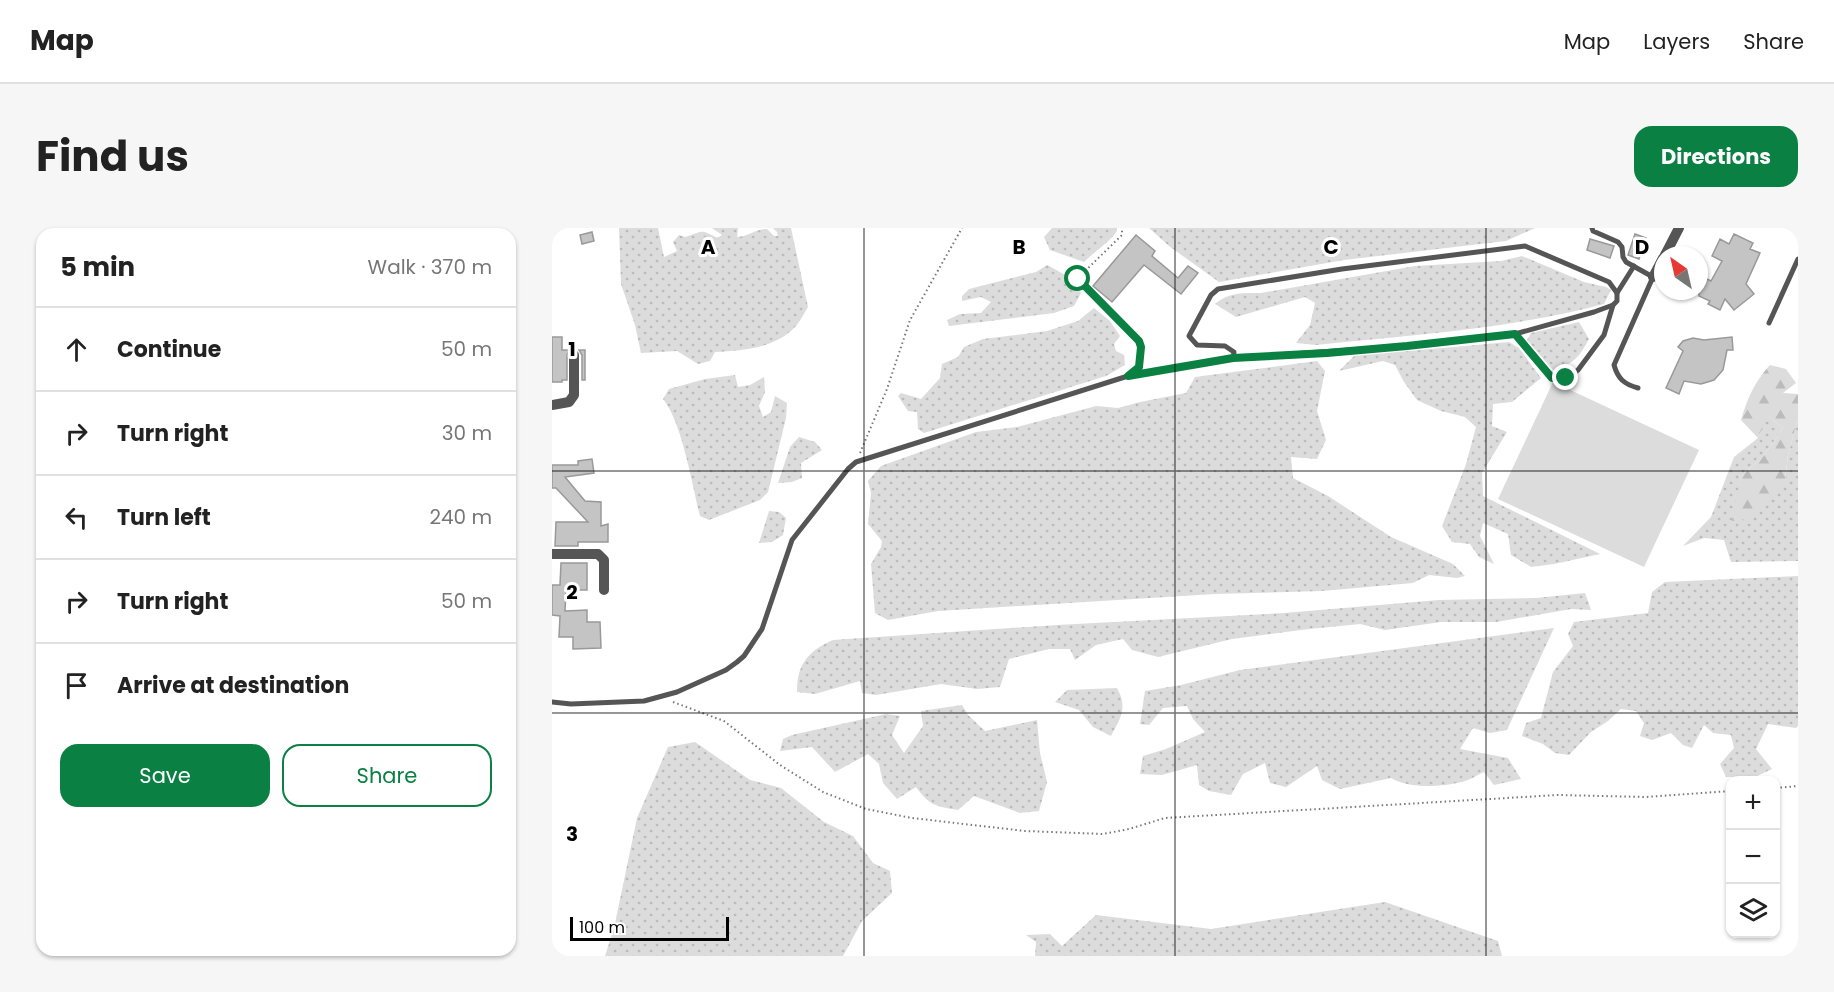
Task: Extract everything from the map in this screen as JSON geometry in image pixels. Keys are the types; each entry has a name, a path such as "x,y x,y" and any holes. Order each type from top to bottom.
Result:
{"street":[{"path":"1669,246 1679,228"},
{"path":"552,405 568,402 574,395 574,355"},
{"path":"552,554 598,554 604,560 604,591"}],"lane":[{"path":"1592,228 1593,231 1618,242 1622,247 1626,262 1653,277 1614,365 1617,377 1627,385 1638,388"},
{"path":"1233,358 1234,352 1225,346 1197,345 1189,336 1211,295 1218,289 1342,269 1525,246 1609,282 1617,293"},
{"path":"1769,323 1798,259"},
{"path":"1515,334 1552,378 1566,378 1578,370 1604,335 1613,305 1617,301 1617,293 1634,266"},
{"path":"1078,279 1139,341 1141,347 1139,367 1128,376"},
{"path":"552,702 571,704 637,702 663,697 726,670 744,656 762,628 792,540 856,462 1128,376 1233,358 1339,352 1515,334 1613,305"}],"path":[{"path":"856,462 910,320 962,228"},
{"path":"1078,279 1117,241 1122,235 1122,228"},
{"path":"663,697 724,721 780,765 824,792 866,809 912,818 1025,831 1103,834 1165,818 1535,796 1646,797 1726,791"},
{"path":"1780,788 1798,786"}],"green space":[{"path":"619,228 658,228 664,257 677,251 673,242 679,235 685,237 704,232 717,238 722,235 712,228 738,228 737,237 767,229 774,236 778,236 773,228 791,228 808,307 795,327 778,340 758,347 715,352 710,361 698,364 677,351 641,353 635,325 621,284"},
{"path":"1052,228 1117,228 1117,231 1084,262 1050,250 1044,237"},
{"path":"1149,228 1535,228 1506,241 1344,260 1219,282 1169,246"},
{"path":"1522,256 1584,282 1611,290 1604,304 1533,320 1316,345 1296,343 1310,325 1315,303 1305,297 1236,317 1215,304 1236,294 1261,293 1415,266 1501,261"},
{"path":"1047,265 1067,276 1081,293 1074,306 1054,313 949,326 947,320 960,314 981,313 991,302 981,297 962,301 962,296 969,289 1036,272"},
{"path":"1094,308 1110,321 1120,336 1114,344 1116,351 1124,355 1125,365 1106,376 924,433 918,429 917,412 908,411 898,396 901,393 921,399 940,378 942,364 958,357 964,347 983,339 1047,331 1078,321"},
{"path":"1579,322 1589,339 1575,359 1560,368 1553,370 1527,340 1531,333"},
{"path":"1509,342 1519,348 1541,378 1512,402 1493,404 1492,426 1507,432 1482,473 1483,496 1600,554 1531,567 1511,555 1508,534 1483,523 1480,536 1494,564 1479,557 1470,544 1452,542 1442,526 1466,464 1476,427 1465,417 1441,411 1417,400 1395,365 1383,361 1339,371 1354,356"},
{"path":"1317,361 1325,371 1317,411 1326,440 1317,459 1291,457 1293,478 1328,496 1391,537 1453,564 1465,576 1457,578 1429,575 1413,583 1322,591 1215,594 938,611 888,620 875,613 871,564 882,541 868,524 871,493 868,481 881,466 976,432 1017,427 1096,406 1118,408 1186,393 1195,377"},
{"path":"1770,365 1786,369 1796,383 1783,393 1798,394 1798,418 1788,455 1785,480 1770,502 1747,519 1732,521 1741,476 1763,457 1783,428 1767,415 1758,438 1741,420 1752,391"},
{"path":"735,375 738,387 750,385 764,377 765,392 759,406 763,417 771,412 775,396 787,403 786,418 768,492 760,500 709,520 700,516 681,438 670,409 663,399 669,389 705,379"},
{"path":"1553,382 1699,450 1644,567 1498,499"},
{"path":"1766,414 1783,428 1763,457 1741,476 1739,489 1785,480 1788,455 1798,418 1798,561 1731,562 1724,540 1704,538 1683,546 1711,517 1734,457 1758,438"},
{"path":"799,437 815,442 822,450 801,463 802,478 792,482 778,483 790,447"},
{"path":"769,511 779,512 786,518 783,535 772,542 759,543"},
{"path":"1798,576 1798,726 1796,728 1768,724 1756,749 1772,769 1757,776 1726,777 1720,764 1734,748 1731,735 1713,733 1704,725 1692,748 1683,745 1671,733 1652,740 1640,736 1644,723 1636,711 1621,709 1591,732 1569,755 1555,753 1543,744 1522,736 1526,723 1541,718 1553,672 1573,646 1568,634 1574,622 1648,613 1652,592 1665,582"},
{"path":"1585,593 1591,610 1571,609 1496,622 1441,622 1385,630 1360,624 1309,629 1232,639 1158,657 1132,650 1123,639 1096,645 1075,660 1070,649 1049,649 1009,659 1000,687 977,689 941,684 876,695 862,693 860,681 815,694 797,692 799,674 806,660 817,649 833,640 1284,613 1439,600 1536,598"},
{"path":"1554,628 1507,730 1490,733 1473,728 1460,749 1508,758 1521,779 1494,785 1484,772 1465,781 1445,785 1407,784 1391,778 1340,789 1322,780 1317,766 1286,787 1270,783 1265,763 1243,774 1231,795 1209,791 1199,785 1197,765 1162,775 1140,774 1143,756 1205,732 1193,719 1187,706 1163,708 1149,725 1140,724 1145,691 1181,685 1240,670"},
{"path":"1117,688 1123,707 1111,736 1093,727 1079,710 1055,702 1067,690"},
{"path":"962,705 968,715 985,731 1037,720 1040,753 1047,782 1039,811 1020,813 974,796 958,810 929,802 916,787 897,799 883,783 879,764 868,754 835,772 812,747 780,751 783,739 792,735 886,714 900,716 892,735 904,753 923,726 921,711"},
{"path":"695,742 750,780 781,788 824,822 853,836 873,863 890,871 892,893 862,921 843,956 605,956 614,928 637,818 668,747"},
{"path":"1385,902 1498,941 1502,956 1035,956 1036,942 1026,935 1050,934 1062,946 1096,915 1211,929"}],"building":[{"path":"592,232 594,241 582,244 580,235"},
{"path":"1635,234 1646,238 1639,259 1628,255"},
{"path":"1734,234 1753,243 1750,249 1760,253 1746,284 1754,294 1734,310 1725,299 1720,310 1708,304 1710,301 1708,300 1708,280 1711,281 1722,261 1712,256 1720,239 1729,244"},
{"path":"1136,235 1155,251 1152,256 1178,278 1188,266 1198,273 1181,294 1144,265 1112,302 1093,286"},
{"path":"1590,239 1614,246 1610,258 1587,250"},
{"path":"552,337 562,337 562,350 569,350 567,380 562,380 562,382 552,382"},
{"path":"1732,337 1733,350 1727,350 1723,370 1714,380 1701,384 1684,381 1679,394 1666,388 1683,351 1678,347 1683,341 1693,338 1704,340"},
{"path":"579,350 585,350 585,380 582,380 582,355"},
{"path":"592,459 594,473 565,477 585,501 601,502 601,526 608,524 608,542 578,542 578,546 555,546 556,522 588,522 556,488 552,488 552,465 578,465 578,461"},
{"path":"561,563 587,563 587,590 566,590 565,611 587,610 587,622 600,622 601,648 573,649 573,637 559,637 560,616 552,615 552,585 560,585"}],"route":[{"path":"1078,279 1139,341 1141,347 1139,367 1128,376 1233,358 1327,353 1515,334 1552,378 1566,378"}]}
